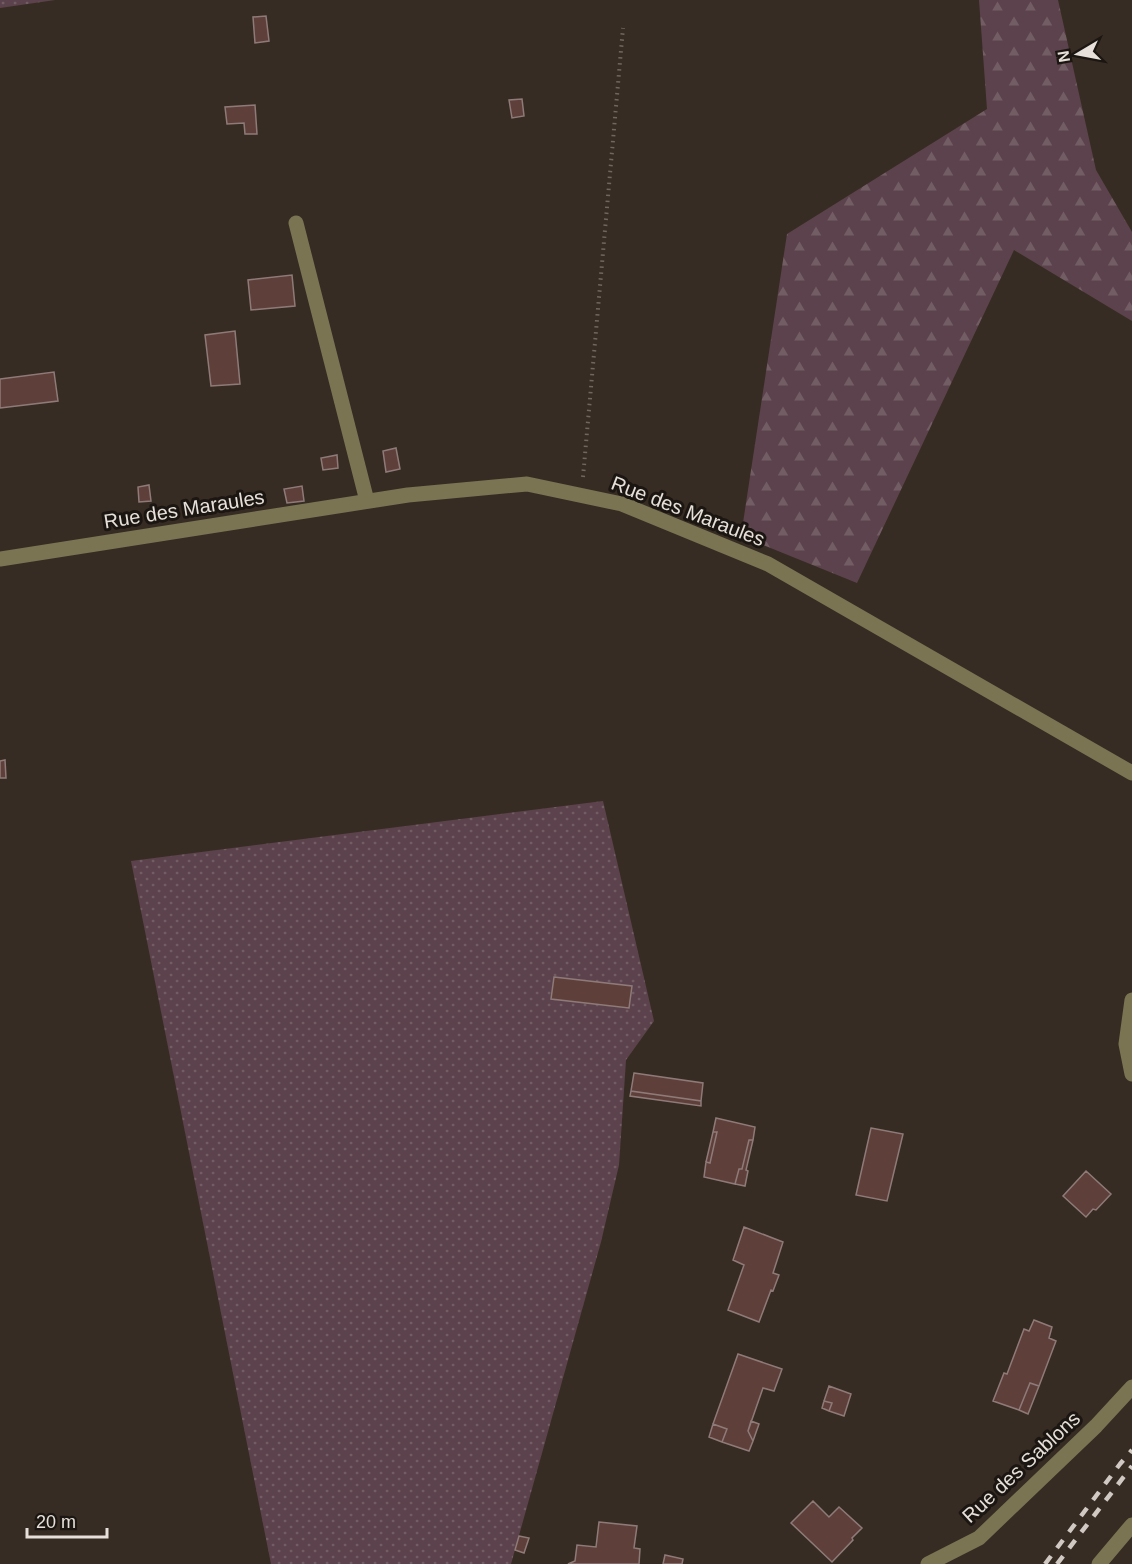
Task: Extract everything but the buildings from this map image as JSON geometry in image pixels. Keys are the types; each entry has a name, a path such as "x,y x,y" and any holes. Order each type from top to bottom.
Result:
{"street":[{"path":"296,223 367,501"},
{"name":"Rue des Maraules","path":"0,559 408,495 527,484 622,504 768,564 1132,773"},
{"path":"1132,1000 1126,1044 1132,1074"},
{"name":"Rue des Sablons","path":"928,1564 979,1538 1096,1426 1132,1387"},
{"path":"1099,1564 1132,1525"}],"path":[{"path":"582,495 623,28"}],"green space":[{"path":"0,0 55,0 0,8"},
{"path":"979,0 1058,0 1096,170 1132,232 1132,321 1014,250 857,583 741,536 787,234 987,109"},
{"path":"603,801 654,1021 626,1060 619,1165 601,1242 511,1564 271,1564 131,861"}],"railway":[{"path":"1045,1564 1132,1450"},
{"path":"1057,1564 1132,1466"}]}
